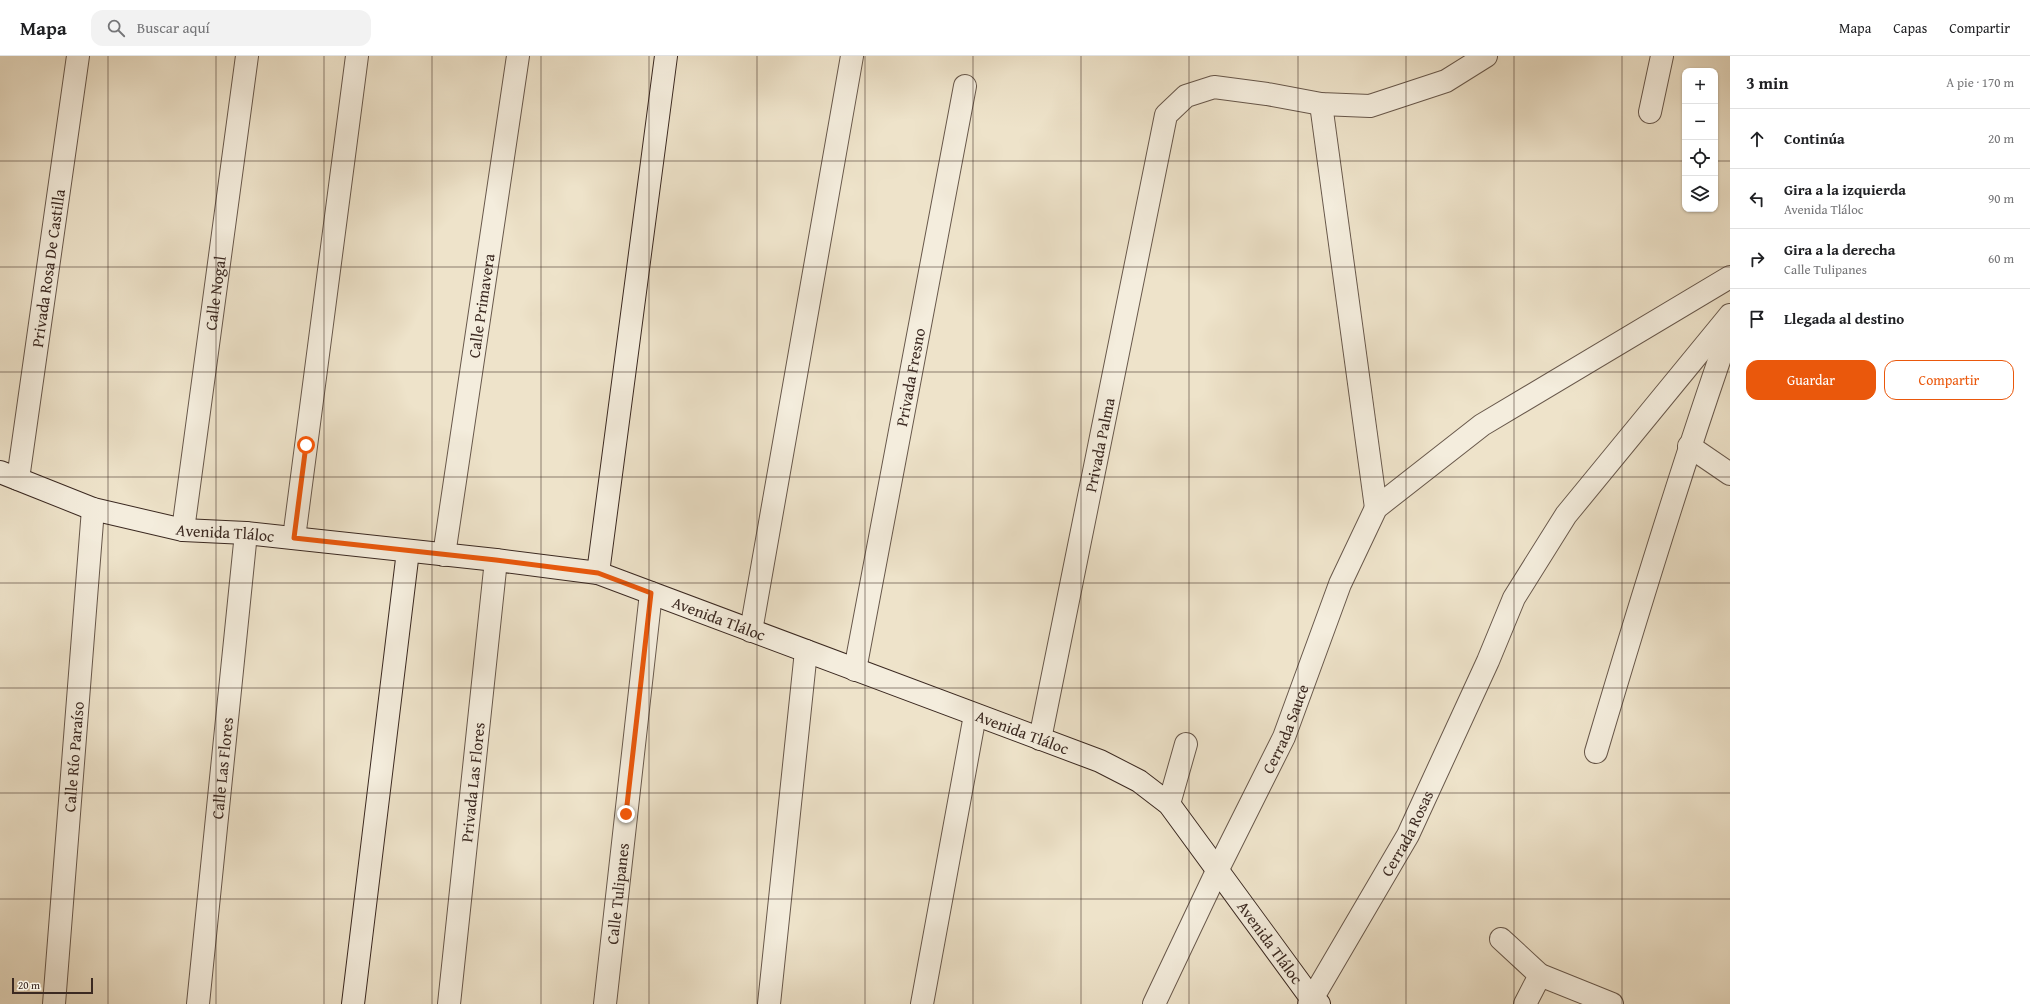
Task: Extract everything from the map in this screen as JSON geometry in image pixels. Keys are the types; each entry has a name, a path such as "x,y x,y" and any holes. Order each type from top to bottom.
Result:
{"street":[{"name":"Privada Rosa De Castilla","path":"9,476 78,56"},
{"name":"Calle Nogal","path":"183,530 247,56"},
{"path":"294,538 357,56"},
{"name":"Calle Primavera","path":"444,555 518,56"},
{"path":"598,573 666,56"},
{"path":"751,631 852,56"},
{"name":"Privada Palma","path":"1040,739 1166,115 1186,96 1214,87 1267,94 1321,104 1370,106 1446,81 1486,56"},
{"path":"1650,112 1662,56"},
{"name":"Privada Fresno","path":"855,670 966,86"},
{"path":"1321,104 1376,508"},
{"path":"1376,508 1482,425 1730,277"},
{"name":"Cerrada Rosas","path":"1313,1002 1408,835 1488,661 1514,598 1566,515 1730,315"},
{"path":"1596,752 1644,587 1689,446 1730,329"},
{"path":"1689,446 1730,474"},
{"name":"Avenida Tláloc","path":"9,476 93,509 183,530 246,533 496,560 598,573 1100,761 1139,781 1169,804 1218,869 1313,1002"},
{"name":"Cerrada Sauce","path":"1154,1004 1218,869 1284,737 1340,584 1376,508"},
{"name":"Calle Río Paraíso","path":"54,1004 93,509"},
{"name":"Calle Las Flores","path":"198,1004 246,533"},
{"path":"353,1004 408,551"},
{"name":"Privada Las Flores","path":"449,1004 496,560"},
{"name":"Calle Tulipanes","path":"605,1004 651,593"},
{"path":"769,1004 806,652"},
{"path":"922,1004 975,715"},
{"path":"1169,804 1186,744"},
{"path":"1501,939 1540,975 1612,1004"},
{"path":"1525,1004 1540,975"}],"route":[{"path":"306,445 294,538 496,560 598,573 651,593 626,814"}]}
